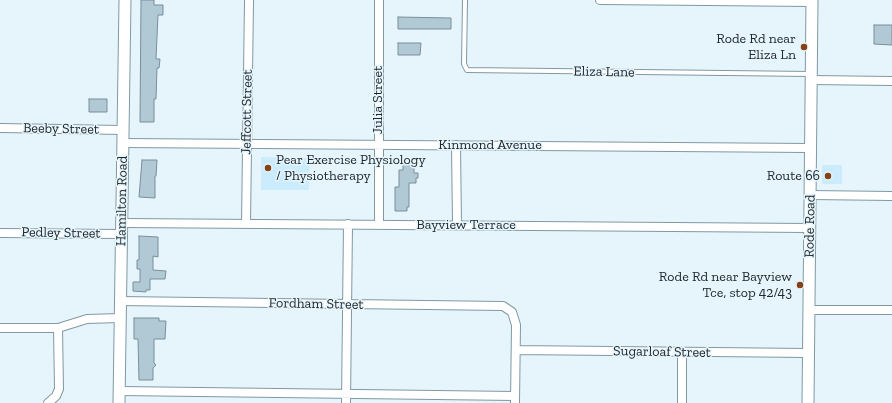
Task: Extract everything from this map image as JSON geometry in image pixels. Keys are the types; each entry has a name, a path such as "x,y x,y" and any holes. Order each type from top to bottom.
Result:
{"main road":[{"name":"Hamilton Road","path":"119,403 125,0"},
{"name":"Rode Road","path":"808,403 812,1"}],"street":[{"name":"Jeffcott Street","path":"246,224 249,0"},
{"name":"Julia Street","path":"378,225 379,0"},
{"path":"600,0 812,1"},
{"path":"811,77 892,81"},
{"name":"Beeby Street","path":"0,128 122,130"},
{"name":"Kinmond Avenue","path":"122,143 810,148"},
{"path":"456,145 457,225"},
{"path":"810,195 892,196"},
{"name":"Bayview Terrace","path":"122,228 246,224 810,228"},
{"path":"346,403 348,224"},
{"name":"Pedley Street","path":"0,232 122,228"},
{"name":"Fordham Street","path":"120,301 503,306 510,310 515,320 516,350"},
{"path":"809,310 892,310"},
{"path":"0,328 58,328 87,319 120,318"},
{"path":"48,403 56,396 59,389 58,328"},
{"path":"120,391 346,394 515,400 516,350"},
{"name":"Sugarloaf Street","path":"516,350 808,353"},
{"path":"682,352 682,403"}],"lane":[{"name":"Eliza Lane","path":"465,0 464,64 468,70 811,77"}],"shaded area":[{"path":"261,157 310,158 309,190 261,190"},
{"path":"822,165 842,165 842,184 822,184"}],"building":[{"path":"141,0 154,0 154,5 163,5 163,15 158,15 156,59 160,59 159,68 157,68 156,99 154,99 154,122 140,122"},
{"path":"398,17 451,18 451,29 398,29"},
{"path":"874,25 892,25 892,45 874,44"},
{"path":"398,43 421,43 420,55 398,55"},
{"path":"89,99 107,99 107,112 89,112"},
{"path":"142,160 157,160 155,198 139,197"},
{"path":"403,163 414,163 414,173 418,173 418,178 416,178 416,183 409,183 409,207 407,207 407,211 395,211 395,187 399,187 399,170 403,170"},
{"path":"139,236 158,237 158,257 153,256 153,270 166,271 165,279 150,279 150,290 146,290 146,292 133,291 133,282 140,282 140,269 137,269 137,260 139,260"},
{"path":"134,318 159,318 159,321 166,321 165,339 154,339 154,363 156,365 153,368 153,380 139,380 138,339 134,339"}],"place":[{"name":"Rode Rd near Eliza Ln","path":"804,47"},
{"name":"Pear Exercise Physiology / Physiotherapy","path":"268,168"},
{"name":"Route 66","path":"828,176"},
{"name":"Rode Rd near Bayview Tce, stop 42/43","path":"800,285"}]}
